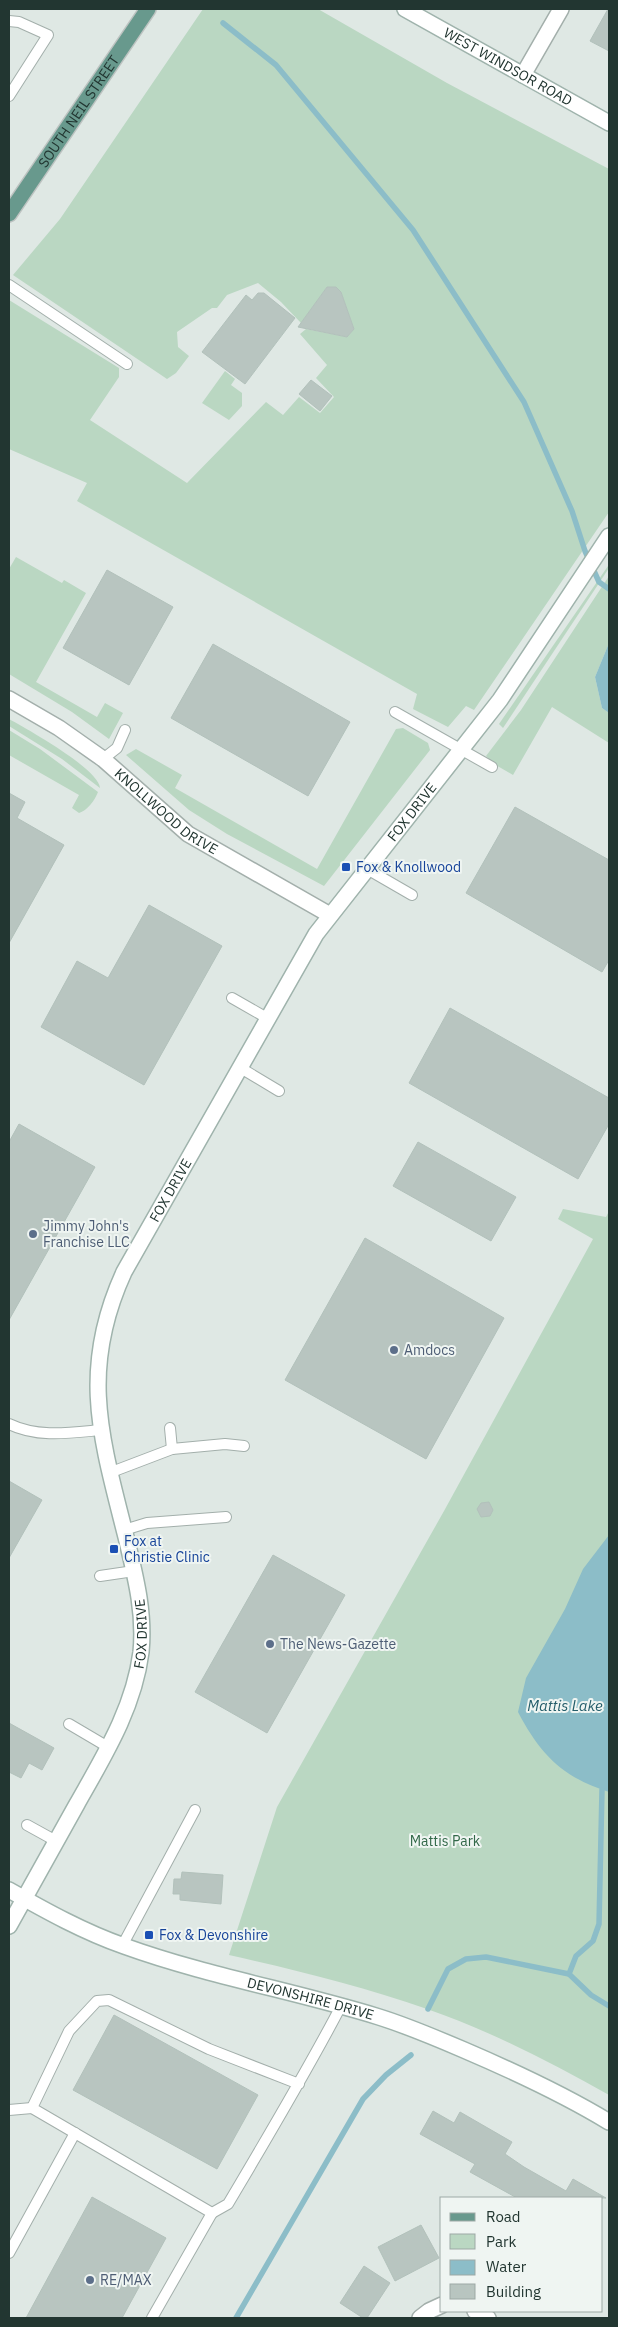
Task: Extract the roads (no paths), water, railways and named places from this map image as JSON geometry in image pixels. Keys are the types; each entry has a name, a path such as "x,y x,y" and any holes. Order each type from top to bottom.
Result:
{"main road":[{"name":"SOUTH NEIL STREET","path":"9,214 148,9"}],"street":[{"name":"WEST WINDSOR ROAD","path":"405,9 609,124"},
{"path":"523,75 560,9"},
{"name":"FOX DRIVE","path":"9,1926 108,1747 126,1710 137,1676 141,1651 142,1620 139,1588 100,1430 97,1399 99,1361 104,1330 113,1296 124,1272 309,946 330,915 500,700 609,536"},
{"name":"KNOLLWOOD DRIVE","path":"9,699 59,728 103,759 188,834 330,915"},
{"name":"DEVONSHIRE DRIVE","path":"9,1890 72,1924 122,1946 184,1966 341,2006 408,2027 492,2062 581,2105 609,2122"},
{"path":"420,2318 440,2306"},
{"path":"477,2312 488,2318"}],"lane":[{"path":"9,21 19,22 48,36 9,96"},
{"path":"9,285 128,364"},
{"path":"394,712 463,749 492,767"},
{"path":"103,759 117,748 125,730"},
{"path":"367,870 412,894"},
{"path":"232,998 267,1018"},
{"path":"239,1067 279,1091"},
{"path":"9,1424 20,1429 40,1433 100,1430"},
{"path":"170,1428 172,1449"},
{"path":"110,1473 172,1449 225,1444 244,1446"},
{"path":"124,1530 147,1523 226,1517"},
{"path":"100,1576 134,1571"},
{"path":"69,1724 108,1747"},
{"path":"122,1946 195,1810"},
{"path":"27,1825 56,1841"},
{"path":"32,2108 69,2031 97,2001 109,2000 208,2049 298,2084"},
{"path":"152,2318 212,2213 228,2204 341,2006"},
{"path":"9,2110 32,2108 212,2213"},
{"path":"9,2253 75,2133"}],"water":[{"path":"609,643 609,713 602,708 595,677"},
{"name":"Mattis Lake","path":"609,1535 609,1792 578,1779 554,1762 535,1740 518,1712 526,1678 565,1609 583,1569"}],"waterway":[{"path":"223,23 276,65 413,230 524,402 572,511 585,551 599,582 609,589"},
{"path":"569,1974 576,1956 593,1941 599,1924 602,1790"},
{"path":"428,2009 448,1969 466,1959 486,1957 569,1974 591,1995 609,2006"},
{"path":"236,2318 363,2099 386,2075 411,2055"}],"place":[{"name":"Fox & Knollwood","path":"346,867"},
{"name":"Jimmy John's Franchise LLC","path":"33,1234"},
{"name":"Amdocs","path":"394,1350"},
{"name":"Fox at Christie Clinic","path":"114,1549"},
{"name":"The News-Gazette","path":"270,1644"},
{"name":"Fox & Devonshire","path":"149,1935"},
{"name":"RE/MAX","path":"90,2280"}],"park label":[{"name":"Mattis Park","path":"445,1841"}]}
